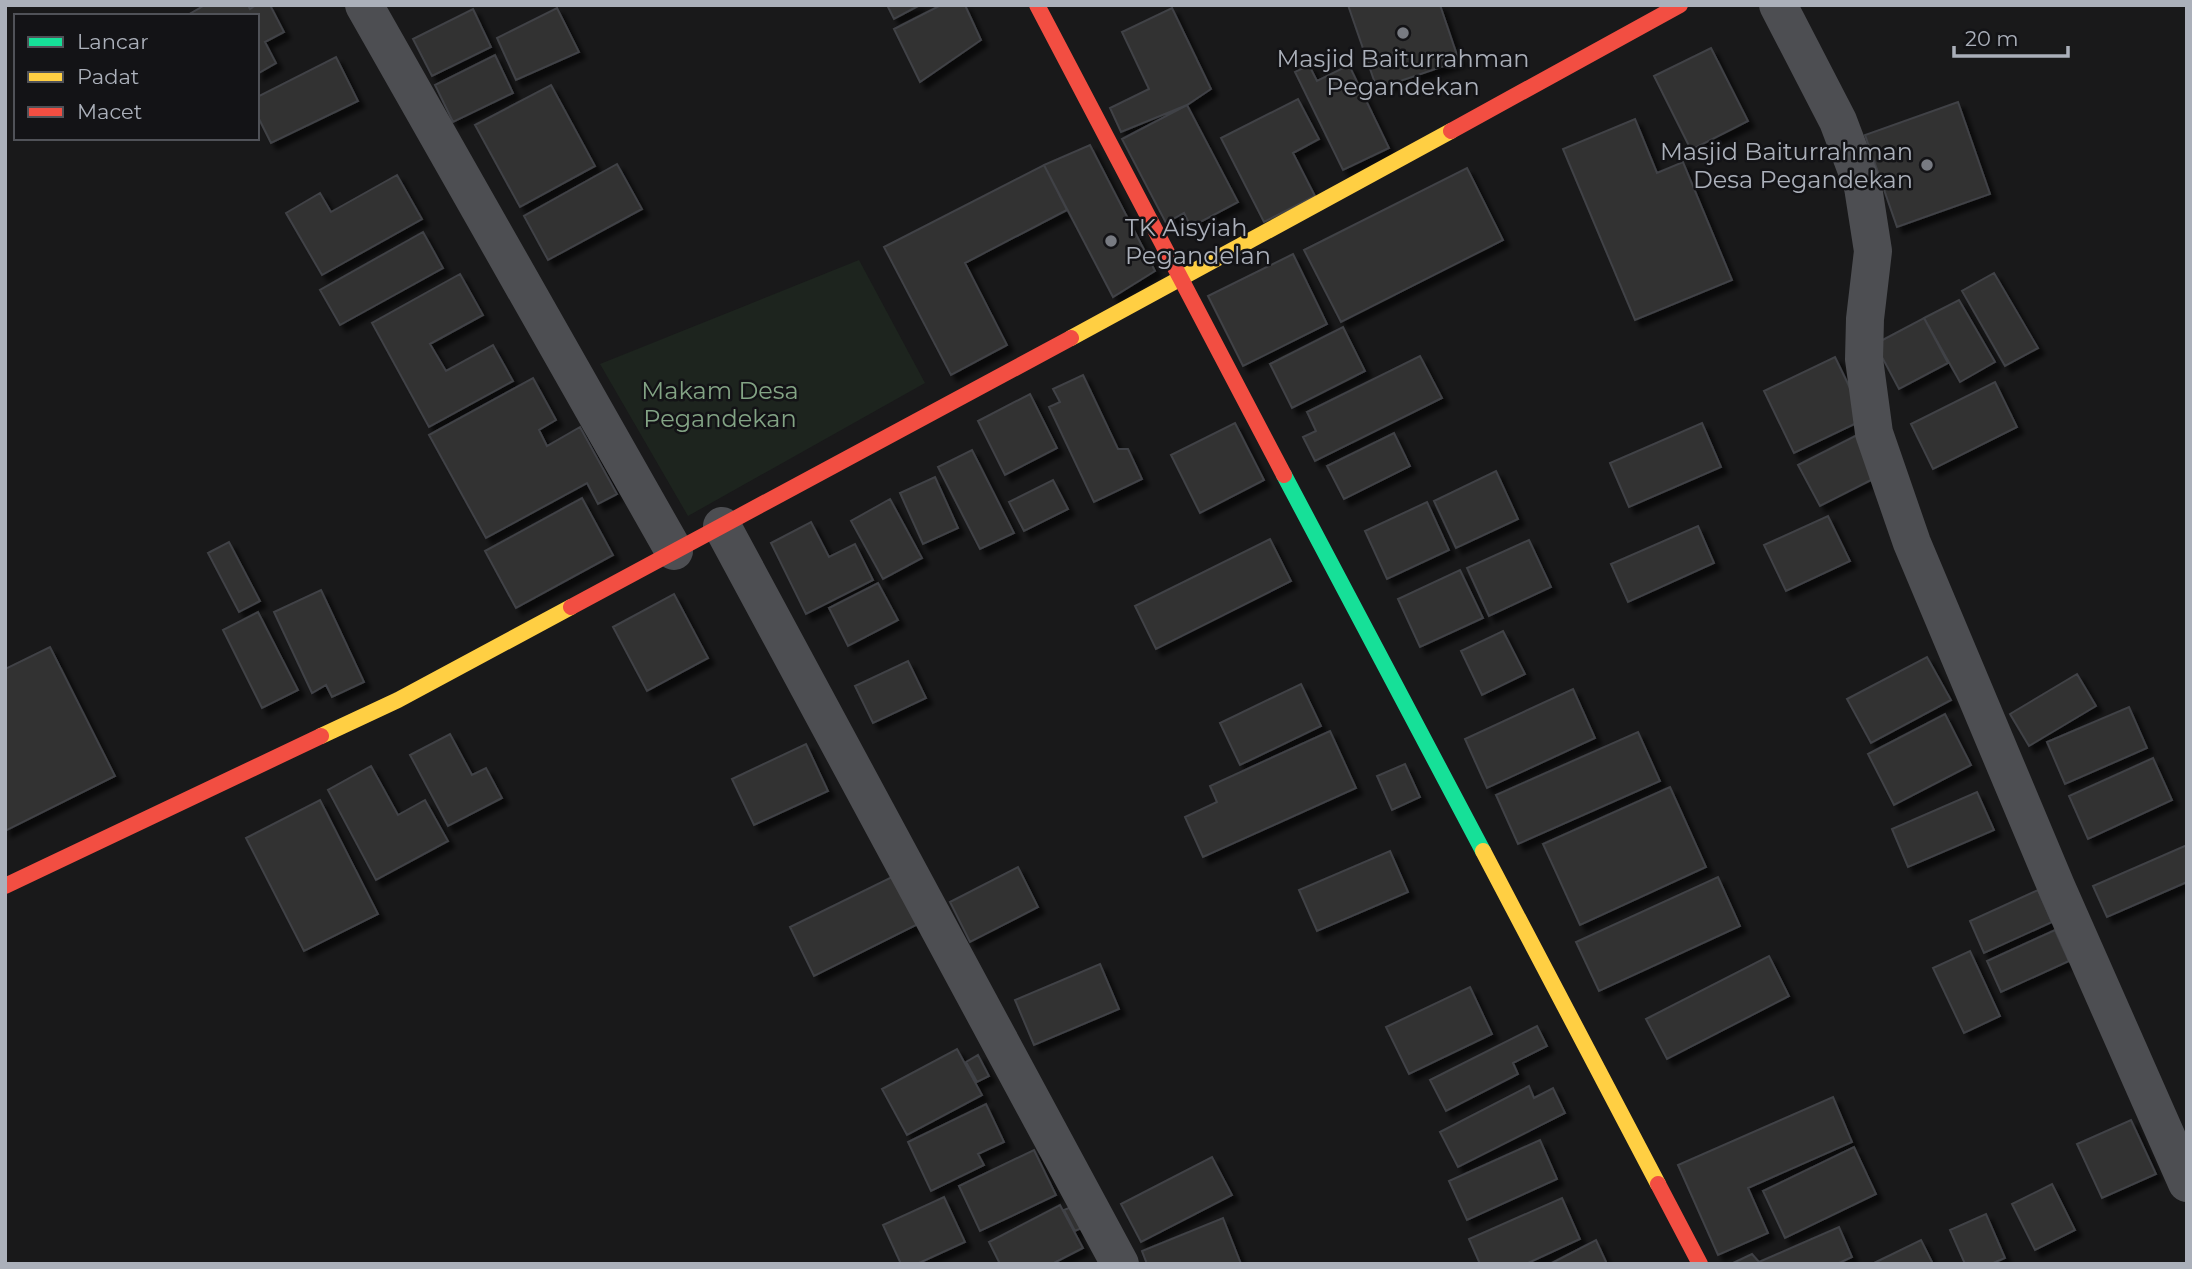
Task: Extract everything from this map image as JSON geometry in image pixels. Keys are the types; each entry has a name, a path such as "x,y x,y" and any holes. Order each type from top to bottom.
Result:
{"street":[{"path":"364,5 674,551"},
{"path":"1037,5 1700,1264"},
{"path":"5,886 398,700 1181,279 1681,5"},
{"path":"1777,5 1838,121 1863,187 1873,251 1865,318 1864,359 1874,433 1891,487 2051,874 2187,1183"},
{"path":"722,526 1120,1264"}],"green space":[{"name":"Makam Desa Pegandekan","path":"859,260 925,383 688,516 600,364"}],"building":[{"path":"205,5 248,5 250,9 256,5 270,5 284,32 265,42 276,63 259,73 259,14 189,14"},
{"path":"887,5 920,5 894,19"},
{"path":"941,5 965,5 981,40 920,82 894,29"},
{"name":"Masjid Baiturrahman Pegandekan","path":"1348,5 1440,5 1459,61 1377,89"},
{"path":"557,8 579,52 516,80 497,38"},
{"path":"1172,8 1211,89 1187,105 1121,132 1110,108 1149,89 1122,32"},
{"path":"473,9 491,47 432,76 413,39"},
{"path":"1711,48 1748,121 1691,150 1654,76"},
{"path":"495,55 513,93 453,122 435,85"},
{"path":"336,57 358,101 271,143 259,119 259,96"},
{"path":"1309,65 1317,81 1349,65 1389,148 1343,170 1295,72"},
{"path":"551,85 595,166 520,207 475,125"},
{"path":"1298,99 1319,139 1293,153 1315,196 1264,222 1221,138"},
{"name":"Masjid Baiturrahman Desa Pegandekan","path":"1958,102 1990,194 1897,227 1865,135"},
{"path":"1187,105 1238,202 1191,227 1184,213 1166,223 1122,139"},
{"path":"1635,119 1657,173 1683,162 1732,280 1635,320 1563,149"},
{"name":"TK Aisyiah Pegandelan","path":"1090,145 1155,271 1113,297 1044,165"},
{"path":"617,164 642,209 548,260 524,216"},
{"path":"1044,165 1067,210 965,263 1007,345 951,375 884,247"},
{"path":"1467,168 1503,240 1341,322 1304,250"},
{"path":"397,175 422,219 322,275 286,213 320,193 331,212"},
{"path":"423,232 443,268 340,325 320,290"},
{"path":"1293,254 1327,324 1243,366 1208,296"},
{"path":"1994,273 2038,348 2005,366 1962,291"},
{"path":"460,274 483,315 430,344 446,371 493,345 513,381 429,427 372,323"},
{"path":"1959,300 1995,362 1960,382 1924,318"},
{"path":"1924,318 1948,363 1899,389 1875,344"},
{"path":"1343,327 1365,371 1292,408 1270,364"},
{"path":"1420,356 1442,398 1315,461 1303,437 1316,431 1307,412"},
{"path":"1835,357 1865,419 1794,453 1764,391"},
{"path":"1083,375 1118,449 1128,449 1142,479 1094,502 1049,407 1060,402 1053,389"},
{"path":"533,378 556,420 539,430 547,446 580,427 617,494 598,504 587,483 486,538 429,435"},
{"path":"1995,382 2017,427 1933,469 1911,424"},
{"path":"1030,394 1057,448 1005,475 978,421"},
{"path":"1235,423 1264,480 1200,513 1171,455"},
{"path":"1702,423 1721,467 1629,507 1610,463"},
{"path":"1394,433 1410,466 1344,499 1327,466"},
{"path":"1857,435 1879,476 1820,506 1798,465"},
{"path":"972,450 1014,533 980,549 938,467"},
{"path":"1496,471 1518,519 1456,548 1434,501"},
{"path":"935,477 958,528 923,544 900,493"},
{"path":"1053,480 1068,509 1024,531 1009,502"},
{"path":"582,498 613,555 516,608 485,551"},
{"path":"890,499 922,558 883,579 851,521"},
{"path":"1427,502 1449,550 1387,579 1365,531"},
{"path":"1828,516 1850,561 1786,591 1764,545"},
{"path":"811,522 829,557 855,544 873,580 806,614 771,543"},
{"path":"1698,526 1714,563 1628,602 1611,564"},
{"path":"1270,539 1291,581 1156,649 1135,606"},
{"path":"1529,540 1551,587 1489,616 1467,568"},
{"path":"229,542 260,601 239,612 208,553"},
{"path":"1460,570 1483,618 1420,647 1398,599"},
{"path":"878,583 898,620 848,646 829,608"},
{"path":"321,590 364,682 332,697 326,685 312,693 274,612"},
{"path":"674,594 708,658 647,691 613,627"},
{"path":"258,612 298,690 262,708 223,630"},
{"path":"1503,631 1525,674 1482,695 1461,651"},
{"path":"50,647 115,776 5,831 5,669"},
{"path":"1927,657 1951,700 1871,743 1847,699"},
{"path":"908,661 926,698 873,723 855,686"},
{"path":"2077,674 2096,706 2029,746 2010,714"},
{"path":"1301,684 1321,726 1240,765 1220,723"},
{"path":"1573,689 1595,738 1487,788 1465,739"},
{"path":"2129,707 2147,748 2065,784 2047,742"},
{"path":"1945,714 1971,765 1894,805 1868,754"},
{"path":"1330,731 1356,788 1203,857 1185,817 1217,802 1210,786"},
{"path":"1638,732 1660,781 1518,844 1496,795"},
{"path":"450,734 472,775 486,768 502,798 448,826 410,755"},
{"path":"806,744 828,791 754,825 732,779"},
{"path":"2153,758 2172,800 2088,839 2069,796"},
{"path":"1405,764 1420,797 1392,810 1377,776"},
{"path":"371,766 398,815 425,800 448,841 376,880 328,790"},
{"path":"1670,787 1706,867 1580,925 1543,844"},
{"path":"1977,792 1994,830 1908,867 1892,829"},
{"path":"320,800 378,914 304,951 246,838"},
{"path":"2187,845 2187,882 2107,917 2093,886"},
{"path":"1390,851 1408,892 1317,931 1299,890"},
{"path":"1018,867 1038,907 970,942 950,902"},
{"path":"896,875 920,923 814,976 790,927"},
{"path":"1718,877 1740,926 1599,991 1576,942"},
{"path":"2038,890 2052,922 1984,953 1970,921"},
{"path":"2055,930 2069,961 2001,992 1987,961"},
{"path":"1970,951 2000,1016 1964,1033 1933,968"},
{"path":"1769,956 1789,996 1667,1059 1646,1019"},
{"path":"1100,964 1119,1009 1034,1045 1015,1000"},
{"path":"1470,987 1492,1034 1409,1074 1386,1027"},
{"path":"1537,1026 1547,1046 1513,1063 1518,1074 1446,1111 1430,1080"},
{"path":"957,1049 982,1095 907,1135 882,1089"},
{"path":"978,1055 989,1076 977,1082 966,1062"},
{"path":"1529,1086 1534,1098 1553,1088 1565,1113 1458,1167 1440,1132"},
{"path":"1833,1097 1852,1142 1748,1188 1768,1233 1718,1255 1678,1165"},
{"path":"986,1104 1004,1142 978,1154 984,1165 931,1191 908,1142"},
{"path":"2131,1120 2156,1174 2102,1198 2077,1144"},
{"path":"1540,1140 1557,1179 1467,1220 1449,1181"},
{"path":"1854,1147 1876,1194 1785,1238 1763,1191"},
{"path":"1034,1150 1056,1195 980,1231 959,1186"},
{"path":"1212,1157 1232,1195 1141,1242 1121,1204"},
{"path":"2052,1184 2075,1230 2035,1250 2012,1204"},
{"path":"944,1197 965,1242 917,1264 901,1264 883,1225"},
{"path":"1562,1198 1580,1239 1526,1264 1480,1264 1469,1239"},
{"path":"1060,1205 1083,1248 1052,1264 1000,1264 989,1242"},
{"path":"1076,1205 1086,1226 1075,1231 1064,1210"},
{"path":"1986,1214 2005,1258 1991,1264 1965,1264 1950,1230"},
{"path":"1223,1218 1241,1264 1147,1264 1142,1251"},
{"path":"1839,1227 1852,1257 1837,1264 1731,1264 1752,1254 1759,1262"},
{"path":"1596,1240 1607,1264 1550,1264"},
{"path":"1921,1240 1933,1264 1872,1264"}],"traffic: fast":[{"path":"1284,475 1483,851"}],"traffic: slow":[{"path":"1071,338 1451,131"},
{"path":"321,736 398,700 571,607"},
{"path":"1483,851 1658,1184"}],"traffic: jam":[{"path":"1037,5 1284,475"},
{"path":"1451,131 1680,5"},
{"path":"571,607 1071,338"},
{"path":"5,886 321,736"},
{"path":"1658,1184 1700,1264"}],"place":[{"name":"Masjid Baiturrahman Pegandekan","path":"1403,33"},
{"name":"Masjid Baiturrahman Desa Pegandekan","path":"1927,165"},
{"name":"TK Aisyiah Pegandelan","path":"1111,241"}]}
